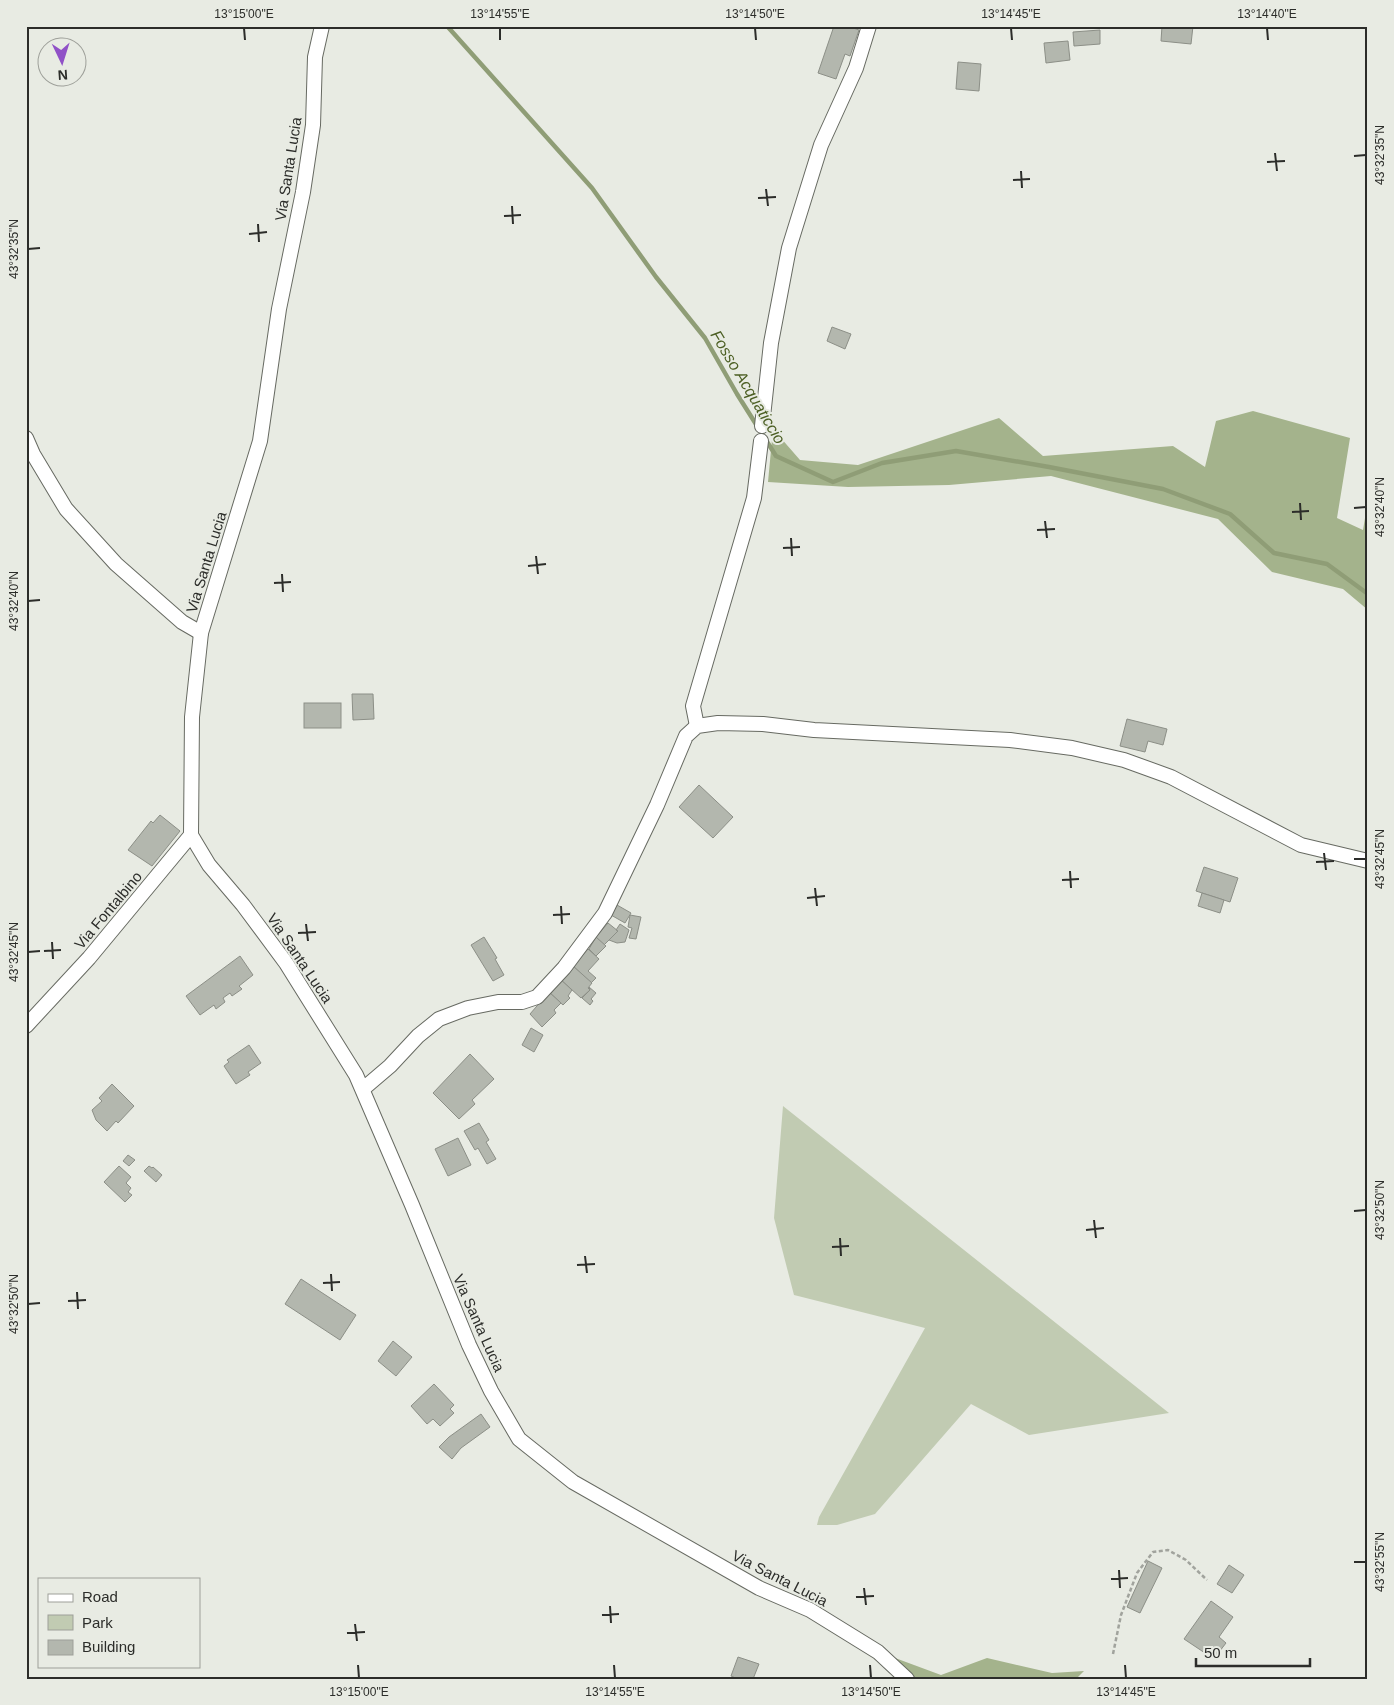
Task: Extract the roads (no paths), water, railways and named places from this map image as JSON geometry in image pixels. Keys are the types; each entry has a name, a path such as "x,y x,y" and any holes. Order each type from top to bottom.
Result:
{"street":[{"name":"Via Santa Lucia","path":"322,26 316,57 313,125 305,182 279,309 260,441 202,633 192,717 192,835 209,865 243,905 286,963 356,1075 469,1345 491,1391 519,1439 574,1482 759,1588 810,1610 878,1652 908,1679"},
{"path":"762,426 771,343 789,248 821,145 856,68 869,26"},
{"path":"26,438 33,454 66,509 116,564 182,622 202,633"},
{"path":"697,726 693,706 754,498 761,441"},
{"path":"363,1089 390,1066 418,1036 439,1020 468,1008 498,1002 522,1002 537,997 564,968 605,914 657,805 686,736 697,726 718,722 763,724 814,730 1010,740 1072,748 1124,760 1171,777 1301,844 1368,860"},
{"name":"Via Fontalbino","path":"26,1026 89,958 192,835"}],"waterway":[{"name":"Fosso Acquaticcio","path":"447,26 592,188 656,277 705,338 776,456 833,482 882,463 956,451 1163,489 1230,514 1274,553 1327,564 1368,594"}]}
